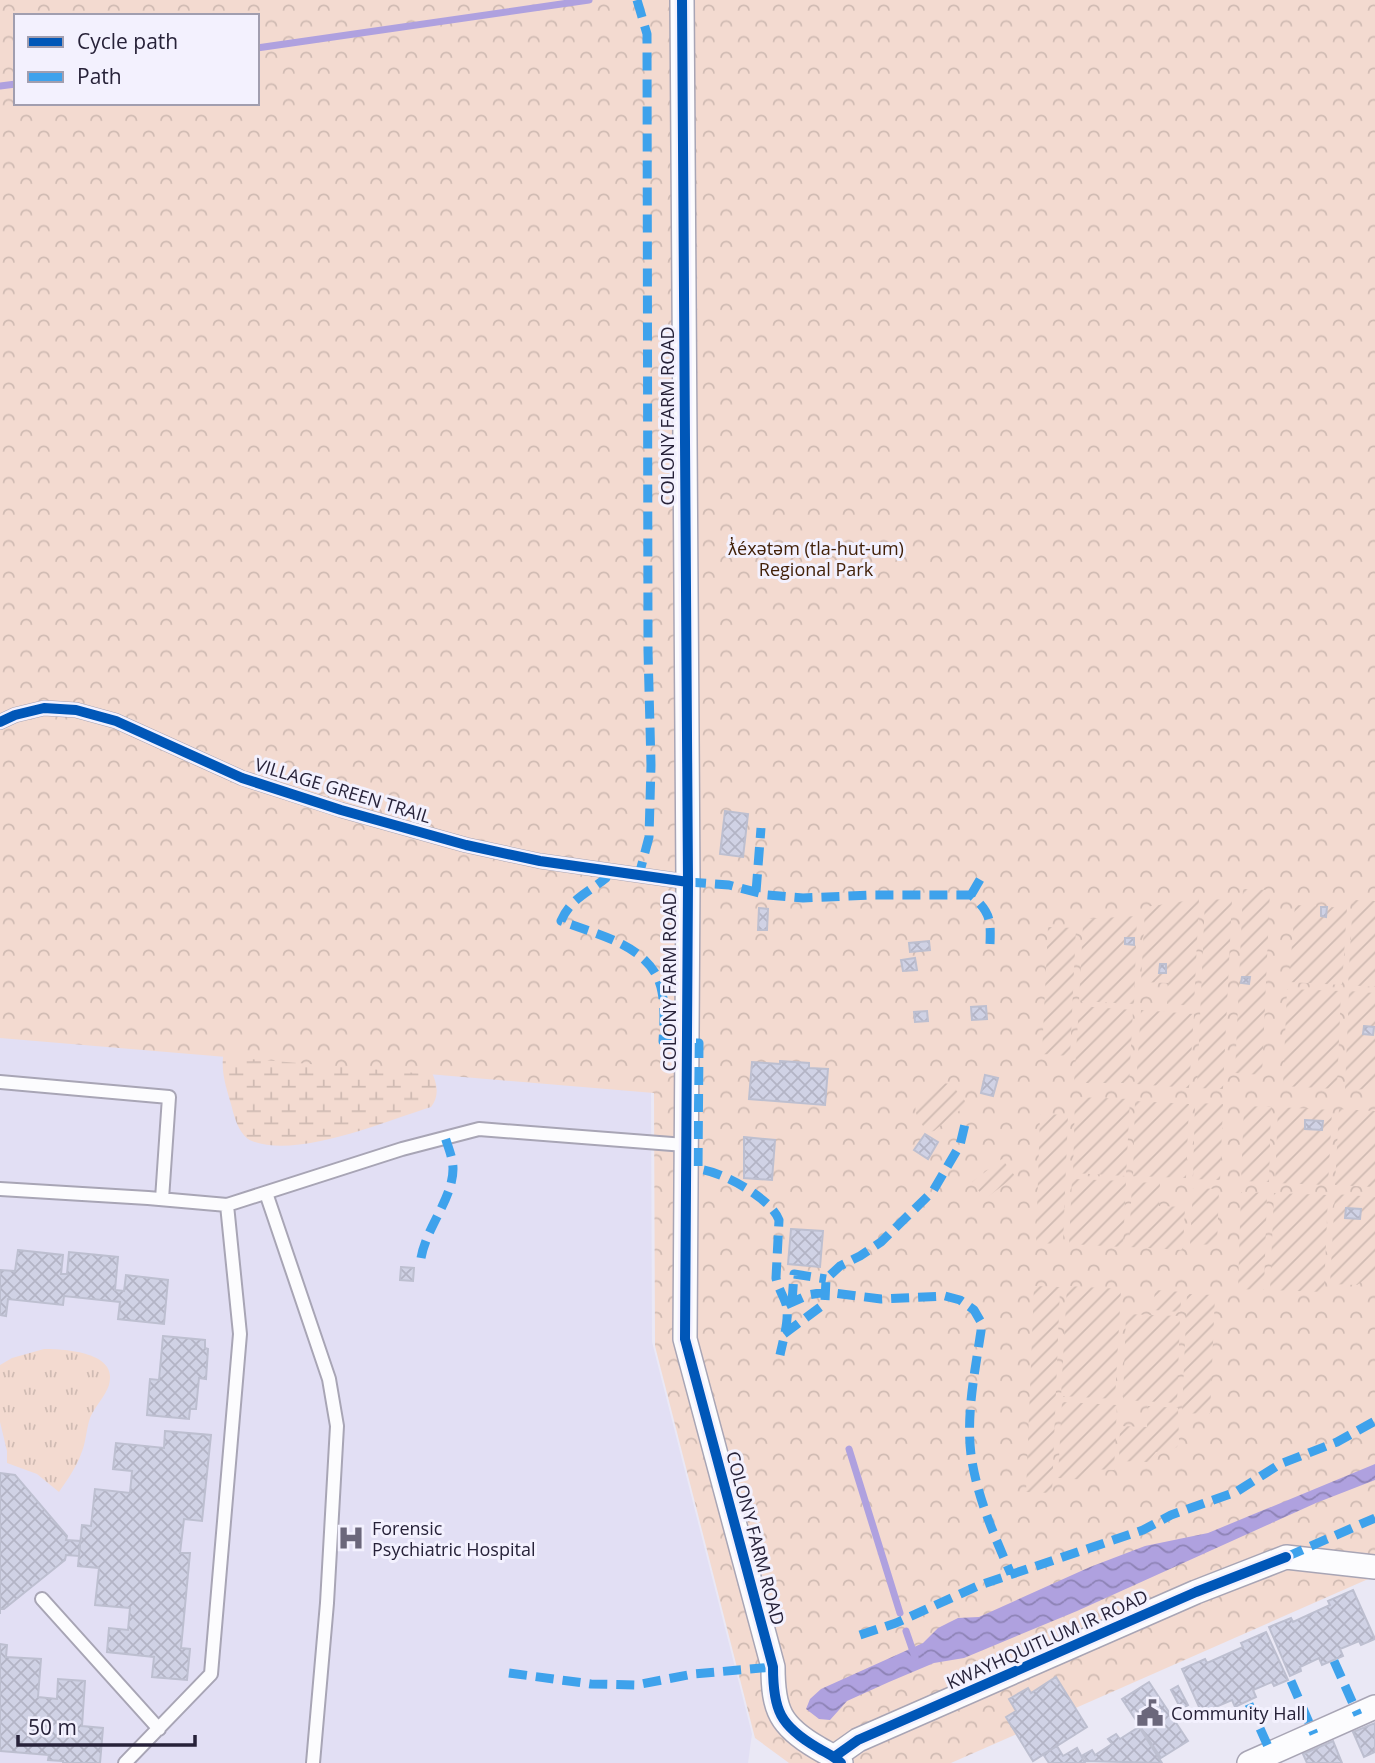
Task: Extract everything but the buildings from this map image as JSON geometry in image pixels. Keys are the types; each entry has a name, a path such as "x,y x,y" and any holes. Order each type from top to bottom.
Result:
{"street":[{"name":"COLONY FARM ROAD","path":"682,0 688,882 685,1339 773,1667 780,1716 800,1737 838,1760"},
{"name":"KWAYHQUITLUM IR ROAD","path":"838,1760 858,1740 1196,1592 1286,1558 1375,1567"},
{"path":"1249,1763 1375,1707"}],"lane":[{"name":"VILLAGE GREEN TRAIL","path":"0,722 15,715 44,708 76,710 116,722 242,778 366,818 466,845 540,861 688,882"},
{"path":"0,1082 169,1097 162,1199"},
{"path":"0,1189 228,1205 402,1149 479,1129 685,1145"},
{"path":"265,1193 329,1379 337,1426 327,1603 313,1763"},
{"path":"125,1763 211,1674 240,1334 228,1205"},
{"path":"42,1599 159,1729"}],"shaded area":[{"name":"Forensic Psychiatric Hospital","path":"0,1035 651,1090 652,1342 752,1734 748,1763 0,1763"}],"green space":[{"name":"ƛ̓éxətəm (tla-hut-um) Regional Park","path":"0,0 1375,0 1375,1576 951,1763 789,1763 755,1738 655,1346 654,1093 0,1038"},
{"path":"0,748 418,1048 436,1085 437,1092 431,1107 317,1142 271,1145 247,1138 238,1125 227,1091 223,1071 224,1051"},
{"path":"1243,889 1270,890 1262,1075 1235,1073"},
{"path":"1199,899 1194,1006 1167,1004 1168,983 1141,982 1145,907"},
{"path":"1205,899 1232,900 1223,1089 1197,1088"},
{"path":"1353,900 1375,901 1375,987 1348,985"},
{"path":"1295,905 1347,908 1342,985 1289,982"},
{"path":"1137,916 1134,1004 1079,1001 1083,924 1086,919"},
{"path":"1048,927 1076,928 1070,1056 1042,1054"},
{"path":"1287,989 1341,991 1337,1089 1283,1086"},
{"path":"1349,991 1375,993 1375,1081 1371,1081 1371,1089 1345,1090"},
{"path":"1079,1006 1133,1010 1129,1083 1074,1083"},
{"path":"1141,1010 1194,1014 1189,1088 1136,1084"},
{"path":"942,1083 951,1084 965,1101 964,1107 934,1131 928,1132 915,1109 920,1098"},
{"path":"1075,1097 1130,1099 1126,1176 1073,1173"},
{"path":"1135,1101 1189,1104 1186,1178 1133,1176"},
{"path":"1195,1103 1223,1104 1220,1180 1193,1179"},
{"path":"1244,1106 1271,1107 1269,1182 1241,1181"},
{"path":"1278,1107 1332,1110 1328,1185 1275,1183"},
{"path":"1339,1109 1375,1111 1375,1187 1335,1185"},
{"path":"1040,1114 1068,1115 1063,1244 1036,1243"},
{"path":"1002,1159 1015,1176 985,1199 972,1182"},
{"path":"1072,1179 1126,1181 1123,1247 1069,1244"},
{"path":"1132,1182 1160,1183 1159,1206 1185,1207 1183,1250 1129,1247"},
{"path":"1193,1188 1219,1189 1217,1245 1190,1244"},
{"path":"1241,1192 1267,1193 1264,1290 1238,1289"},
{"path":"1274,1193 1328,1195 1324,1292 1270,1290"},
{"path":"1335,1194 1375,1197 1375,1277 1367,1278 1357,1285 1330,1284"},
{"path":"1034,1286 1060,1287 1052,1493 1026,1492"},
{"path":"1067,1286 1121,1289 1115,1399 1061,1396"},
{"path":"1155,1290 1182,1292 1180,1312 1153,1310"},
{"path":"1187,1294 1215,1295 1210,1414 1182,1413"},
{"path":"1126,1314 1180,1316 1177,1403 1123,1400"},
{"path":"44,1349 88,1355 106,1365 110,1374 109,1385 90,1418 79,1459 59,1492 37,1474 7,1463 0,1422 0,1365 12,1358"},
{"path":"1062,1402 1117,1405 1114,1470 1089,1469 1088,1480 1058,1478"},
{"path":"1148,1406 1178,1408 1177,1447 1167,1452 1156,1452 1148,1462 1119,1461 1120,1426 1147,1427"}],"water":[{"path":"1375,1464 1375,1480 1316,1503 1077,1611 964,1658 934,1663 889,1682 847,1701 830,1720 819,1719 806,1709 810,1699 821,1689 923,1643 938,1628 958,1618 979,1617 1090,1567 1145,1546 1208,1533"}],"waterway":[{"path":"259,48 589,0"},
{"path":"0,86 14,84"},
{"path":"849,1449 900,1613"},
{"path":"906,1631 915,1657"}],"marked path":[{"path":"637,0 647,34 648,651 651,765 649,837 639,875"},
{"path":"756,892 761,828"},
{"path":"607,871 606,878 575,901 561,921 607,937 648,963 657,976 662,992 663,1041 676,1043"},
{"path":"971,895 982,876"},
{"path":"688,882 729,885 767,895 803,898 971,895 988,916 990,944"},
{"path":"696,1043 699,1043 698,1169 732,1180 744,1187 766,1203 779,1220 776,1278 786,1304 787,1316 780,1355"},
{"path":"784,1334 823,1305 826,1279 840,1266 881,1242 933,1191 960,1145 966,1120"},
{"path":"421,1258 452,1180 452,1161 445,1137"},
{"path":"792,1302 794,1274 826,1279"},
{"path":"786,1305 808,1295 826,1292 881,1299 945,1296 960,1300 974,1310 981,1322 981,1331 970,1408 971,1455 982,1501 1011,1574"},
{"path":"860,1635 896,1623 980,1585 1143,1530 1171,1515 1236,1492 1280,1464 1337,1442 1375,1421"},
{"path":"1286,1557 1375,1518"},
{"path":"1334,1661 1358,1715"},
{"path":"509,1673 591,1684 636,1685 693,1674 773,1667"},
{"path":"1291,1681 1314,1734"},
{"path":"1249,1704 1271,1753"}],"cycle path":[{"path":"682,0 688,882 685,1339 773,1667 777,1706 795,1732 841,1763"},
{"path":"0,722 15,715 44,708 76,710 116,721 242,778 341,810 466,845 540,861 688,882"},
{"path":"834,1757 858,1740 1196,1592 1286,1557"}],"place":[{"name":"Forensic Psychiatric Hospital","path":"351,1538"},
{"name":"Community Hall","path":"1150,1713"}]}
